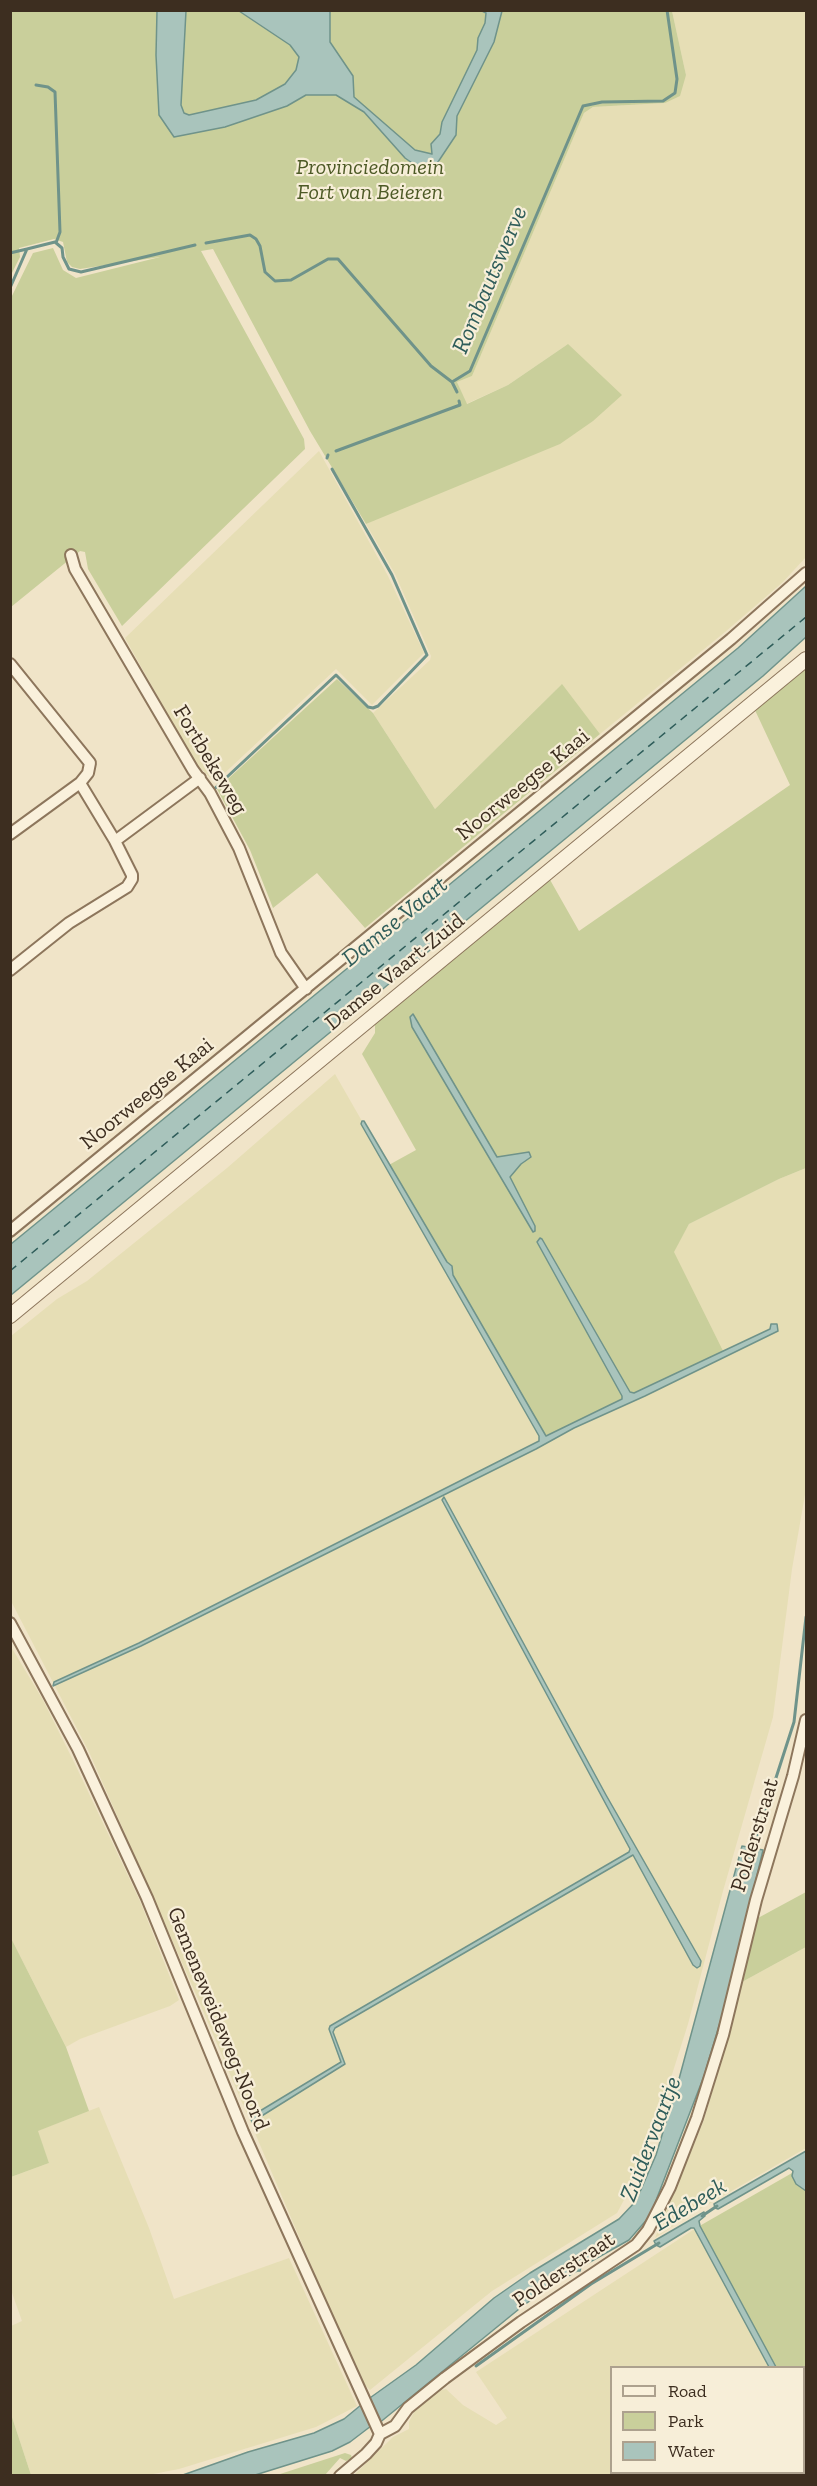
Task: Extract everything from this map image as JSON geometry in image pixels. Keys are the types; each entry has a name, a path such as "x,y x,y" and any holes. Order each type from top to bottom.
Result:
{"street":[{"name":"Fortbekeweg","path":"71,555 75,569 193,770 200,778 239,848 281,953 306,989"},
{"name":"Noorweegse Kaai","path":"10,1231 722,647 807,573"},
{"name":"Damse Vaart-Zuid","path":"10,1316 807,659"},
{"path":"10,834 80,783 88,773 90,763 13,672"},
{"path":"115,841 200,778"},
{"path":"10,970 69,923 127,886 132,879 115,841 80,783"},
{"name":"Gemeneweideweg-Noord","path":"10,1623 78,1749 147,1898 243,2132 377,2430"},
{"name":"Polderstraat","path":"340,2475 376,2443 377,2430 395,2426 408,2408 445,2378 529,2316 636,2245 648,2230 670,2187 697,2118 723,2035 756,1900 807,1720"}],"shaded area":[{"path":"672,11 806,11 806,557 783,582 725,632 600,734 561,685 435,809 373,713 430,660 431,656 395,574 366,524 385,514 568,344 508,385 466,404 457,382 472,376 584,113 593,107 665,103 686,75"},
{"path":"319,451 388,576 424,653 372,705 336,669 215,782 195,763 125,638"},
{"path":"335,1074 544,1439 673,1252 689,1224 806,1168 806,1489 792,1569 773,1717 688,2024 662,2106 632,2185 617,2213 492,2291 370,2390 360,2380 198,1999 89,1752 11,1601 11,1336 57,1299 87,1281 227,1168"},
{"path":"10,1645 43,1700 74,1762 140,1901 179,2000 170,2006 80,2039 66,2047 11,1938"},
{"path":"806,1947 806,2148 695,2212 655,2238 704,2120 742,1982"},
{"path":"99,2107 149,2228 174,2299 289,2258 357,2406 316,2427 179,2469 148,2475 31,2475 11,2414 11,2326 22,2321 11,2290 11,2177 49,2163 37,2131"},
{"path":"696,2228 769,2366 610,2366 610,2474 688,2474 685,2475 353,2476 393,2437 409,2429 409,2422 414,2412 438,2391 446,2389 463,2405 496,2425 507,2418 476,2372"}],"green space":[{"name":"Provinciedomein Fort van Beieren","path":"11,11 672,11 686,75 680,96 665,103 593,107 584,113 472,376 457,382 467,404 508,385 568,344 622,395 593,421 560,444 366,524 310,431 213,249 201,251 304,439 305,449 122,626 88,569 85,552 80,551 11,607 10,300 33,253 53,248 63,270 76,278 160,257 80,269 72,267 67,262 63,242 54,239 19,248 20,257 11,275"},
{"path":"805,666 806,1168 689,1224 674,1252 725,1355 544,1439 387,1166 416,1150 362,1054 375,1033 375,1020 549,878 579,931 790,785 754,708"},
{"path":"337,679 373,713 435,809 562,684 600,734 365,928 317,873 273,908 250,850 217,789"},
{"path":"806,1892 806,1947 742,1982 758,1918"},
{"path":"11,1938 66,2047 89,2111 38,2131 49,2163 11,2177"},
{"path":"806,2165 806,2475 685,2476 688,2474 805,2474 805,2366 769,2366 696,2228"},
{"path":"11,2414 31,2475 11,2475"},
{"path":"345,2453 351,2455 352,2458 346,2461 340,2458 325,2475 277,2475"}],"water":[{"path":"157,11 186,11 181,105 184,113 189,115 256,100 285,84 296,70 299,57 290,45 239,11 330,11 330,42 353,76 354,97 415,150 432,154 431,144 440,134 442,122 477,50 478,38 485,23 486,13 482,11 502,11 494,42 457,116 456,135 438,162 431,169 422,170 405,158 364,112 336,95 306,95 287,106 225,127 174,137 159,115 156,55"},
{"path":"806,586 806,637 763,676 11,1295 11,1244 738,648"},
{"path":"413,1014 497,1157 529,1152 531,1157 521,1164 510,1177 535,1226 535,1231 533,1232 412,1027 410,1017"},
{"path":"362,1121 447,1262 452,1266 453,1275 546,1436 622,1399 622,1396 537,1242 540,1238 630,1392 634,1393 770,1329 771,1324 777,1324 778,1331 574,1428 141,1646 53,1686 54,1682 139,1643 539,1441 539,1436 361,1124"},
{"path":"444,1497 606,1795 701,1961 700,1966 697,1968 693,1965 633,1855 335,2028 333,2032 345,2064 252,2122 250,2117 341,2062 329,2029 330,2026 629,1852 630,1849 442,1500"},
{"path":"742,1846 763,1850 730,1989 704,2076 650,2216 629,2240 581,2267 580,2271 554,2284 524,2305 378,2424 367,2400 416,2365 494,2298 530,2273 619,2219 636,2201 656,2155 679,2079"},
{"path":"806,2151 806,2191 796,2184 792,2176 793,2171 789,2168 718,2209 715,2208 714,2204"},
{"path":"704,2212 705,2216 699,2221 700,2226 775,2366 768,2366 694,2228 660,2247 654,2241"},
{"path":"361,2405 371,2426 350,2442 332,2451 252,2476 180,2476 248,2452 314,2433 344,2419"}],"waterway":[{"name":"Rombautswerve","path":"206,243 250,235 260,246 265,272 275,281 291,280 328,259 338,259 431,366 452,382 470,371 583,106 602,102 663,101 675,93 677,79 667,10"},
{"path":"36,85 48,87 55,92 60,232 56,243"},
{"name":"Rombautswerve","path":"10,288 27,249 55,242 62,248 63,257 69,269 81,272 195,245"},
{"path":"10,253 27,249"},
{"path":"452,382 457,392"},
{"path":"336,451 460,405 459,401"},
{"path":"211,792 336,675 368,707 373,708 378,706 427,655 392,575 332,469"},
{"name":"Zuidervaartje","path":"753,1849 794,1722 806,1617"},
{"name":"Edebeek","path":"702,2216 717,2206"},
{"path":"476,2366 591,2284 659,2243"}],"ferry route":[{"path":"10,1271 806,617"}],"water label":[{"name":"Damse Vaart","path":"395,922"}]}
